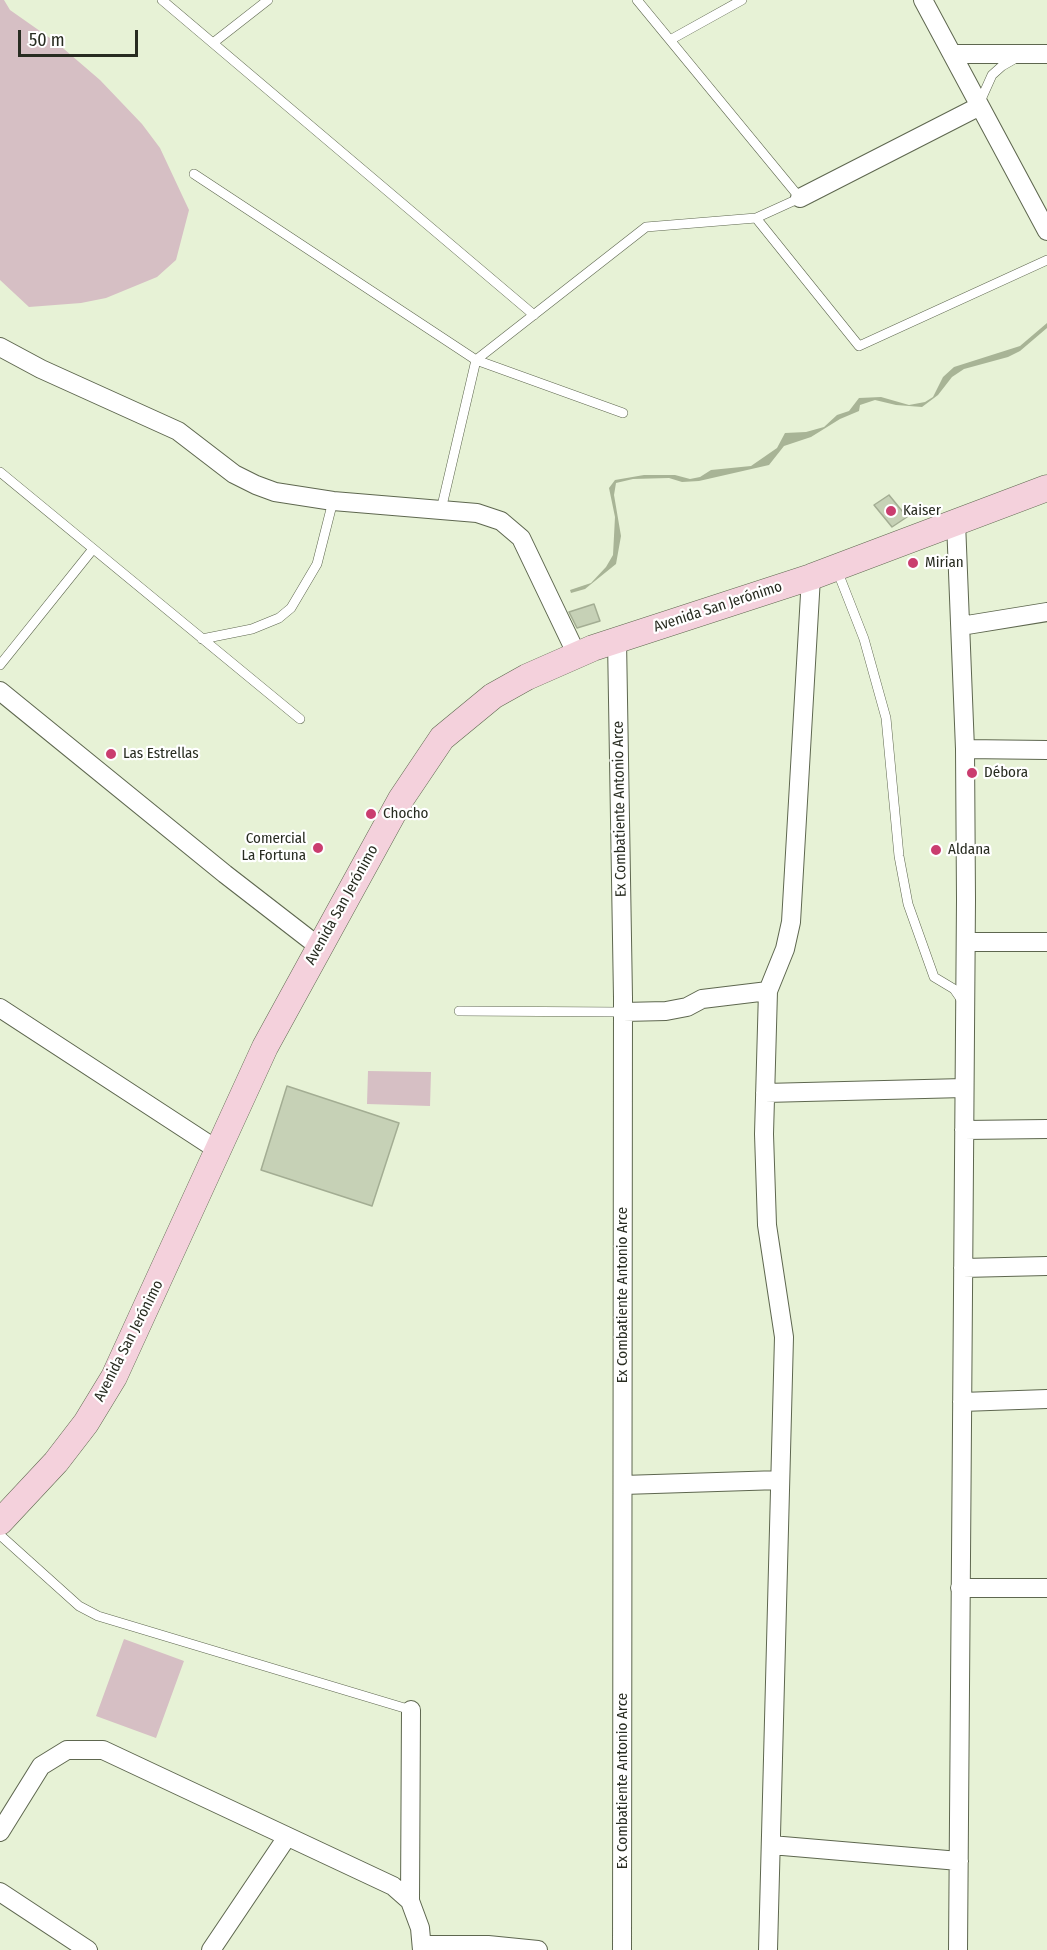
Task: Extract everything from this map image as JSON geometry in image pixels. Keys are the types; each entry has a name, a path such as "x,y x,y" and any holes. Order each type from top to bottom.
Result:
{"street":[{"path":"923,0 978,107 1047,231"},
{"path":"952,54 1047,54"},
{"path":"800,198 978,107"},
{"path":"0,346 41,369 178,431 234,474 275,492 333,501 477,513 501,521 521,538 577,655"},
{"name":"Avenida San Jerónimo","path":"0,1522 62,1454 86,1423 114,1377 164,1273 216,1149 265,1047 318,946 400,800 442,738 493,696 527,677 577,655 811,577 1047,488"},
{"path":"956,522 965,749 966,942 958,1950"},
{"path":"768,1950 784,1337 767,1225 765,1093 768,991 785,949 791,922 811,577"},
{"path":"961,626 1047,612"},
{"name":"Ex Combatiente Antonio Arce","path":"617,640 623,1012 622,1950"},
{"path":"0,691 318,946"},
{"path":"965,749 1044,754"},
{"path":"966,942 1047,942"},
{"path":"623,1012 666,1011 687,1007 702,999 715,996 768,991"},
{"path":"0,1008 216,1149"},
{"path":"765,1093 964,1088"},
{"path":"964,1130 1047,1129"},
{"path":"963,1268 1047,1266"},
{"path":"962,1402 1047,1399"},
{"path":"623,1485 780,1480"},
{"path":"960,1588 1047,1588"},
{"path":"411,1710 410,1901 418,1921 422,1947 488,1945 538,1950"},
{"path":"0,1832 41,1766 67,1750 86,1748 103,1750 393,1886 410,1901"},
{"path":"211,1950 288,1837"},
{"path":"771,1845 959,1861"},
{"path":"0,1892 87,1950"}],"lane":[{"path":"162,0 534,315"},
{"path":"213,43 268,0"},
{"path":"441,510 476,360 646,227 756,218 800,198 637,0"},
{"path":"670,40 742,0"},
{"path":"978,107 992,75 1002,66 1027,54"},
{"path":"194,174 476,360 623,413"},
{"path":"756,218 860,346 1047,260"},
{"path":"0,472 300,720"},
{"path":"202,639 252,629 279,618 291,608 317,564 333,501"},
{"path":"0,665 93,549"},
{"path":"836,567 864,639 886,718 894,780 899,856 908,904 934,977 954,989 965,1006"},
{"path":"459,1011 623,1012"},
{"path":"0,1535 79,1606 98,1616 411,1710"}],"shaded area":[{"path":"0,0 4,0 10,10 57,43 100,80 142,124 160,148 189,210 176,260 157,277 106,298 81,303 29,307 0,280"},
{"path":"1047,323 1047,328 1020,351 1008,357 964,369 952,377 938,395 922,407 896,405 875,400 860,405 859,411 840,419 811,437 784,446 769,465 699,481 682,482 669,478 633,479 616,483 614,495 621,536 616,564 585,589 571,593 570,590 591,583 606,567 613,555 615,517 609,488 615,480 644,475 675,475 690,479 700,477 711,470 751,466 777,448 785,433 806,432 824,427 837,415 849,411 859,398 881,397 909,405 925,402 933,397 943,377 954,367 1020,346"},
{"path":"368,1071 431,1072 430,1106 367,1104"},
{"path":"124,1639 184,1661 156,1738 96,1716"}],"building":[{"name":"Kaiser","path":"889,495 907,517 892,527 874,505"},
{"path":"594,604 600,621 577,628 569,612"},
{"path":"287,1086 399,1123 372,1206 261,1170"}],"place":[{"name":"Kaiser","path":"891,511"},
{"name":"Mirian","path":"913,563"},
{"name":"Las Estrellas","path":"111,754"},
{"name":"Débora","path":"972,773"},
{"name":"Chocho","path":"371,814"},
{"name":"Comercial La Fortuna","path":"318,848"},
{"name":"Aldana","path":"936,850"}]}
